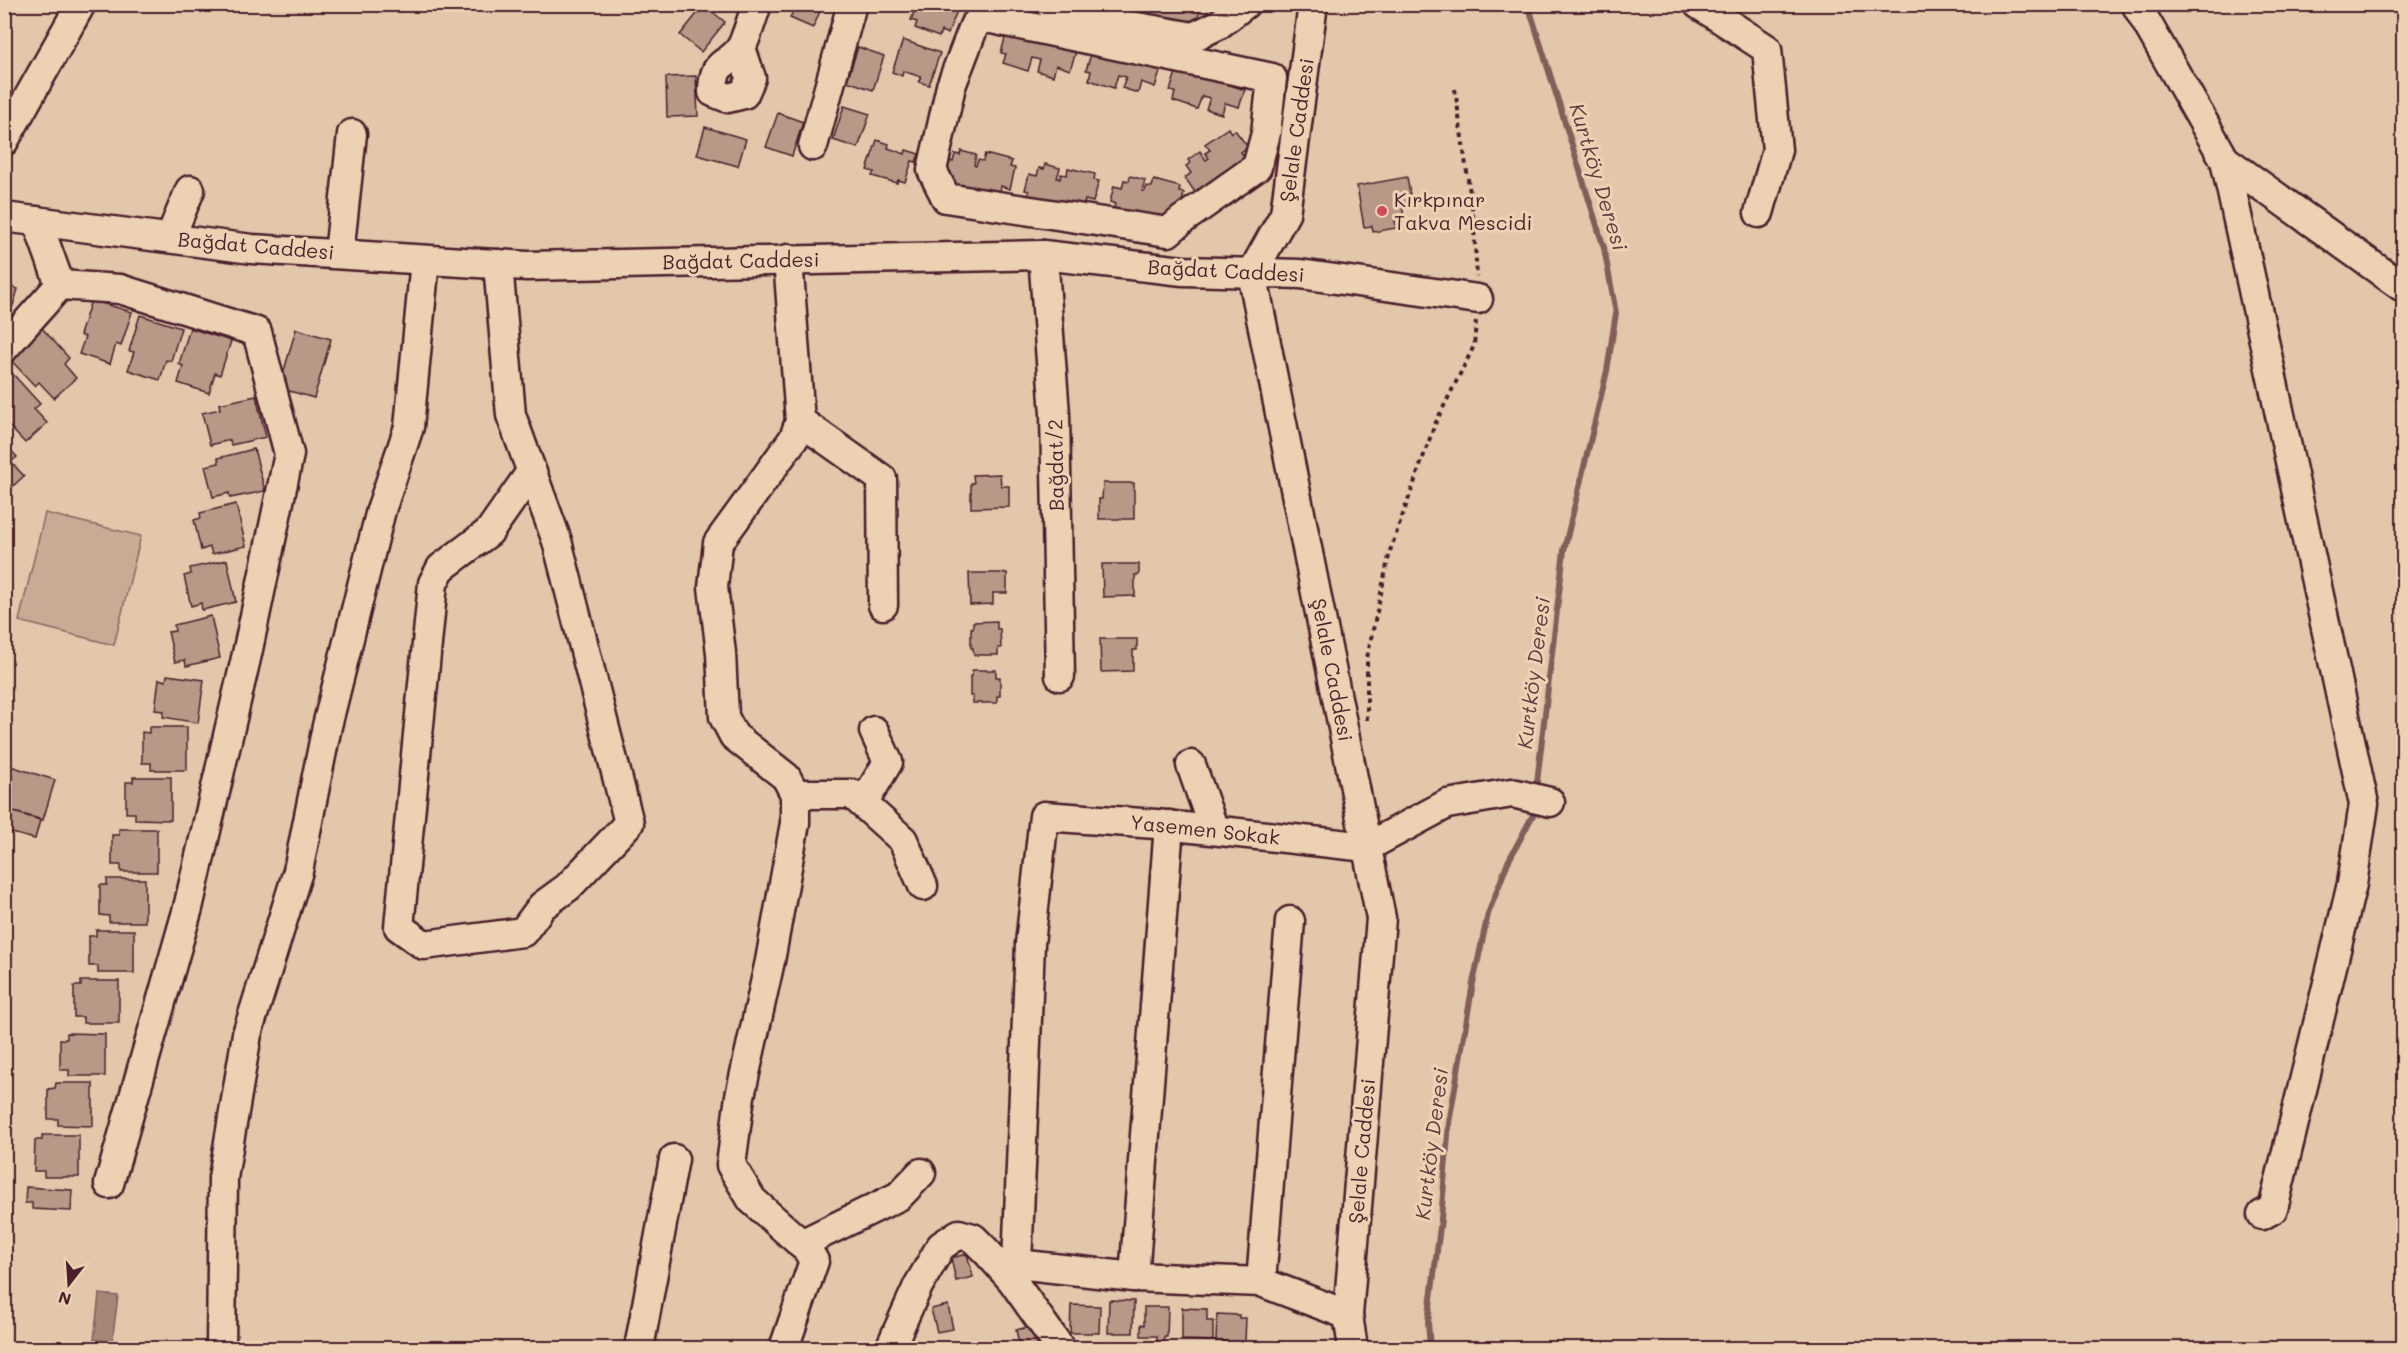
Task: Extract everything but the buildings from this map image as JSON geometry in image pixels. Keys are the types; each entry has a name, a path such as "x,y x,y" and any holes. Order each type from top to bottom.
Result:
{"street":[{"path":"4,141 81,4"},
{"path":"741,48 757,4"},
{"path":"813,146 852,4"},
{"path":"1050,4 1098,20 1193,37 1218,25 1245,4"},
{"name":"Şelale Caddesi","path":"1313,4 1285,214 1252,273 1381,918 1348,1315 1353,1348"},
{"path":"1698,4 1767,49 1777,150 1759,213"},
{"path":"2136,4 2225,160 2364,804 2352,884 2272,1209 2262,1215"},
{"path":"981,19 992,19 1092,39 1272,78 1266,133 1257,167 1182,219 1168,232 946,198 932,170 951,87 974,26 981,19"},
{"path":"339,254 352,134"},
{"path":"2225,160 2403,288"},
{"path":"170,238 190,190"},
{"name":"Bağdat Caddesi","path":"4,217 252,249 527,266 1042,255 1183,271 1300,274 1478,299"},
{"path":"37,220 60,285"},
{"name":"Bağdat/2","path":"1042,255 1055,414 1060,676"},
{"path":"221,1348 223,1178 247,1034 298,871 327,726 381,510 409,427 425,260"},
{"path":"784,1348 814,1261 801,1244 752,1200 730,1165 740,1096 770,961 795,823 795,794 786,777 734,736 724,717 721,653 713,587 718,543 794,438 800,421 788,260"},
{"path":"498,264 511,415 557,541 629,823 568,886 542,906 523,932 424,945 399,927 433,583 441,568 489,532 531,472"},
{"path":"4,348 60,285"},
{"path":"60,285 120,289 257,332 289,454 247,654 188,908 109,1184"},
{"path":"800,421 882,478 883,605"},
{"path":"863,804 888,762 874,731"},
{"path":"1191,765 1214,830"},
{"path":"1366,847 1447,804 1512,793 1550,802"},
{"path":"795,794 852,794 903,840 923,886"},
{"name":"Yasemen Sokak","path":"1134,1276 1017,1264 1030,944 1044,816 1169,825 1366,847"},
{"path":"1169,825 1134,1276 1261,1282 1348,1315"},
{"path":"1261,1282 1290,921"},
{"path":"639,1348 674,1159"},
{"path":"801,1244 899,1196 921,1173"},
{"path":"890,1348 918,1286 941,1246 959,1234 973,1238 1012,1280 1058,1345 1056,1348"}],"path":[{"path":"1367,729 1367,658 1390,551 1435,424 1474,346 1478,299 1473,214 1455,89"}],"shaded area":[{"path":"45,513 141,536 114,645 19,621"},
{"path":"99,1294 118,1296 112,1342 94,1340"}],"waterway":[{"name":"Kurtköy Deresi","path":"1528,4 1604,248 1616,313 1607,371 1564,550 1536,791"},
{"name":"Kurtköy Deresi","path":"1430,1348 1428,1322 1441,1219 1449,1123 1473,983 1488,914 1508,862 1535,807"}],"place":[{"name":"Kırkpınar Takva Mescidi","path":"1382,211"}]}
